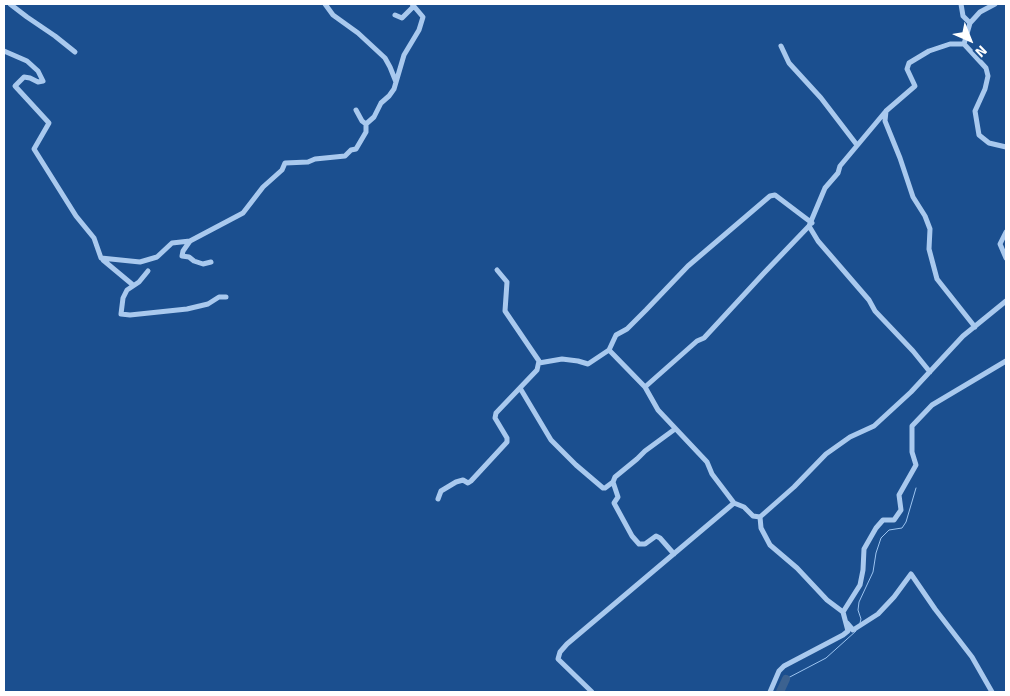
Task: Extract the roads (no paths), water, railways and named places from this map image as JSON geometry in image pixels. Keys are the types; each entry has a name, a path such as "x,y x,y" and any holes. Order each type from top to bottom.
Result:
{"street":[{"path":"10,4 75,52"},
{"path":"325,4 333,15 358,33 385,58 396,82"},
{"path":"961,4 964,16 970,23"},
{"path":"964,44 970,23 980,12 995,4"},
{"path":"101,258 140,262 157,257 172,243 190,241 243,214 263,188 282,170 285,163 308,162 315,159 345,156 351,150 356,149 366,132 366,124 374,117 381,103 389,96 396,82 404,55 419,30 423,17 413,5 402,18 395,15"},
{"path":"645,387 697,341 704,338 811,224 825,188 838,174 840,166 886,110 915,86 907,69 910,63 929,51 950,44 964,44 986,68 988,76 986,89 975,111 979,135 989,143 1006,146"},
{"path":"781,46 789,63 821,98 858,144"},
{"path":"4,51 28,61 38,71 44,81 38,82 24,77 15,86 49,123 34,149 76,216 94,238 101,258 133,285"},
{"path":"356,110 362,122 366,124"},
{"path":"886,110 886,121 912,197 925,216 930,228 929,249 937,279 975,327"},
{"path":"538,363 562,358 588,364 609,350 616,335 627,329 707,249 770,196 775,195 811,224 818,242 869,300 875,311 930,372"},
{"path":"1006,232 1000,244 1006,258"},
{"path":"190,241 182,256 189,257 203,264 211,262"},
{"path":"438,499 441,491 456,482 463,480 471,481 507,442 507,438 495,418 496,413 536,370 539,361 504,311 507,282 497,270"},
{"path":"148,271 139,282 127,290 124,295 121,314 130,315 187,309 208,304 219,297 226,297"},
{"path":"609,350 645,387 658,410 707,462 712,474 734,503 744,507 753,516 760,517 794,487 826,454 850,437 874,426 911,392 962,336 1006,301"},
{"path":"843,612 860,585 864,570 864,548 883,520 894,520 901,510 899,495 916,465 912,452 912,426 932,404 1006,361"},
{"path":"520,388 552,440 576,465 603,488 613,482 615,477 645,451 675,429"},
{"path":"613,482 618,497 614,503 632,536 639,544 644,544 656,536 674,554"},
{"path":"592,692 558,659 560,652 581,631 734,503"},
{"path":"760,517 761,528 770,545 797,568 827,600 843,612 848,631 784,666 779,671 770,692"},
{"path":"845,621 853,630 878,614 894,597 911,574 972,657 992,692"}],"waterway":[{"path":"860,623 859,602 873,572 881,538 889,530 902,528 906,522 916,488"},
{"path":"786,679 826,658 856,631"},
{"path":"780,692 786,679"}]}
